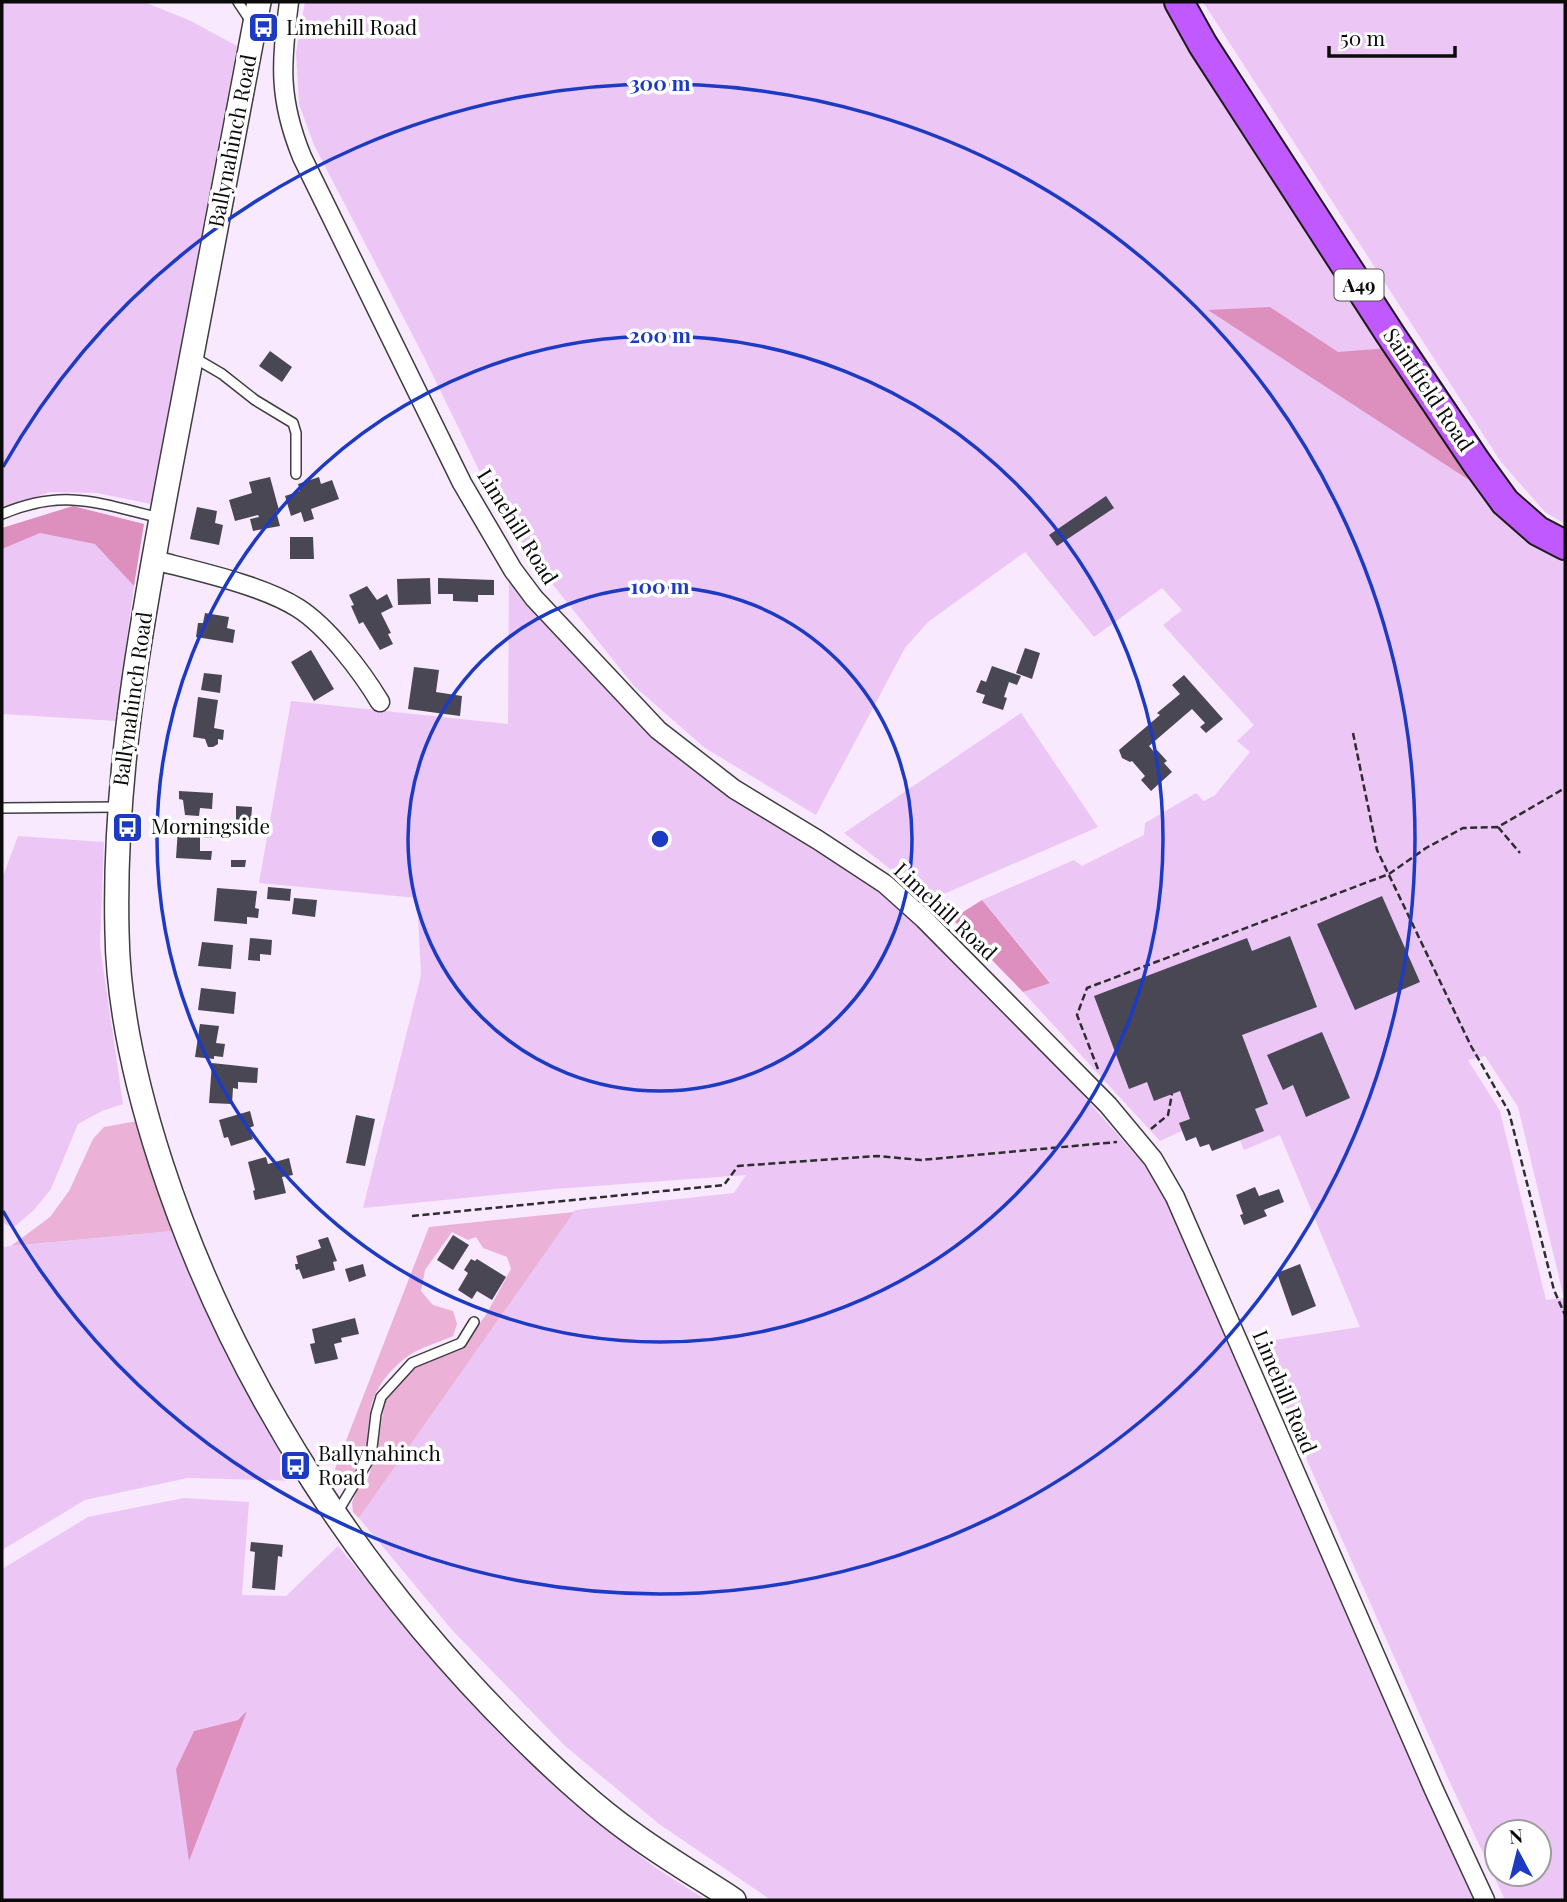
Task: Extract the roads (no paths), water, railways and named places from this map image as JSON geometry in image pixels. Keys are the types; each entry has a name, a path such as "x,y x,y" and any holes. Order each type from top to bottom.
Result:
{"main road":[{"name":"Saintfield Road","path":"1179,2 1210,56 1476,462 1505,502 1538,531 1565,545"}],"street":[{"name":"Ballynahinch Road","path":"259,2 153,559 126,732 116,872 119,961 126,1021 146,1115 190,1243 223,1319 296,1455 426,1636 479,1695 541,1757 633,1834 734,1900"},
{"name":"Limehill Road","path":"289,2 282,68 289,125 302,157 461,483 513,570 534,598 658,730 734,789 885,884 924,919 1108,1105 1153,1159 1175,1197 1428,1778 1485,1900"},
{"path":"153,559 271,595 299,608 328,635 358,670 380,702"}],"lane":[{"path":"238,2 255,27"},
{"path":"192,356 293,423 296,433 296,474"},
{"path":"2,514 52,499 80,499 161,519"},
{"path":"2,808 119,807"},
{"path":"336,1514 371,1456 381,1397 412,1363 461,1343 474,1322"}],"place":[{"name":"Limehill Road","path":"263,28"},
{"name":"Morningside","path":"128,827"},
{"name":"Ballynahinch Road","path":"295,1466"}]}
